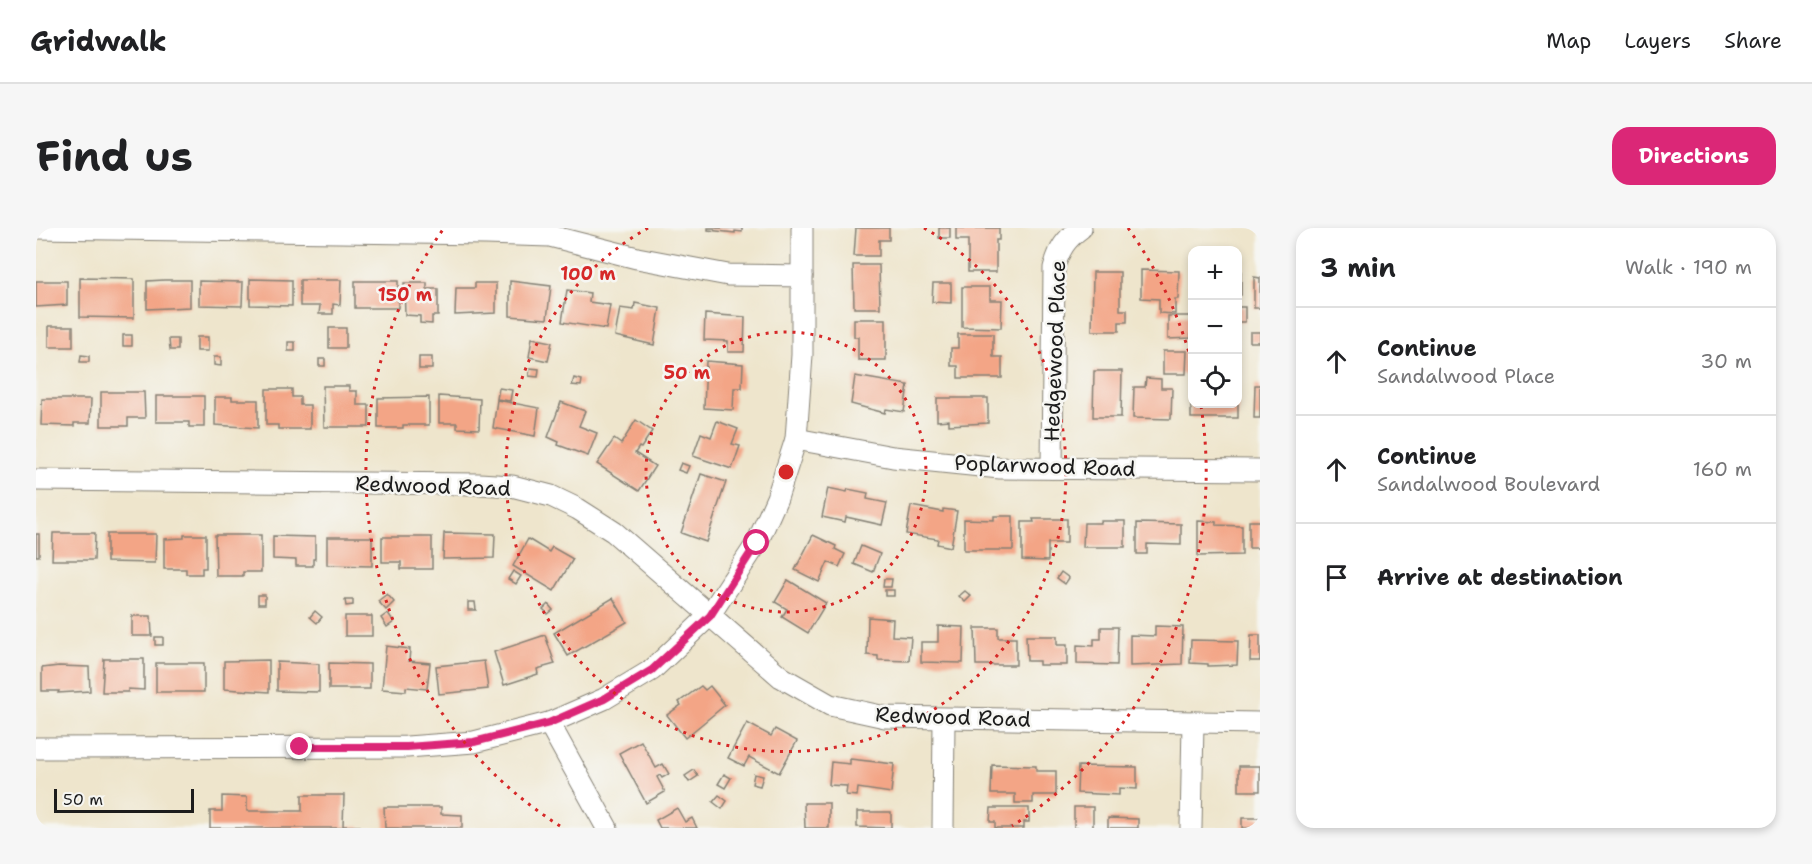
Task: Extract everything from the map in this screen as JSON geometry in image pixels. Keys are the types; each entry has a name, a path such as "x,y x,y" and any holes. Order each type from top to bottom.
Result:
{"street":[{"path":"36,228 486,234 550,232 637,258 728,275 801,276"},
{"path":"36,748 407,747 474,742 549,723 604,699 652,670 710,616 757,543 777,498 796,440 802,355 802,228"},
{"name":"Hedgewood Place","path":"1052,468 1054,268 1058,251 1075,232"},
{"name":"Poplarwood Road","path":"796,440 893,457 1000,468 1260,470"},
{"name":"Redwood Road","path":"36,480 512,486 551,496 578,508 614,532 782,677 830,705 885,717 944,720 1260,723"},
{"path":"943,828 944,720"},
{"path":"1191,828 1193,722"},
{"path":"549,723 607,828"}],"building":[{"path":"708,228 742,228 742,232 708,230"},
{"path":"856,228 889,228 889,240 879,240 879,256 854,256"},
{"path":"939,228 950,228 950,238 939,238"},
{"path":"956,228 999,228 999,240 996,240 996,272 968,272 968,240 956,240"},
{"path":"853,265 879,265 880,308 854,308"},
{"path":"1141,270 1179,271 1175,314 1159,313 1159,299 1141,298"},
{"path":"1093,272 1120,272 1120,310 1127,310 1127,322 1119,322 1119,331 1092,331"},
{"path":"1254,277 1260,278 1260,308 1254,308"},
{"path":"80,278 134,279 134,318 80,317"},
{"path":"250,279 292,280 292,306 250,305"},
{"path":"190,280 190,307 147,309 147,281"},
{"path":"300,280 341,280 340,305 333,304 333,314 319,314 320,306 300,306"},
{"path":"36,281 67,281 67,305 36,307"},
{"path":"199,281 243,282 242,306 199,305"},
{"path":"355,281 398,281 398,308 355,308"},
{"path":"510,281 551,286 547,319 510,316"},
{"path":"404,283 427,283 427,289 438,289 438,316 432,316 432,324 420,323 420,316 405,315"},
{"path":"475,283 496,283 496,313 455,315 456,288 475,288"},
{"path":"933,283 951,283 951,303 932,302"},
{"path":"962,287 990,287 990,300 1002,300 1001,328 962,327"},
{"path":"567,290 590,293 589,302 610,305 606,329 562,322"},
{"path":"635,303 660,308 654,345 615,336 620,308 634,310"},
{"path":"1242,307 1245,307 1245,322 1242,322"},
{"path":"705,314 745,317 744,352 728,352 728,341 704,340"},
{"path":"1168,316 1188,316 1188,338 1168,339"},
{"path":"854,319 886,319 886,360 858,360 858,337 854,337"},
{"path":"49,326 73,326 73,347 49,347"},
{"path":"329,328 346,328 346,348 329,348"},
{"path":"1250,332 1260,332 1260,342 1250,342"},
{"path":"958,334 993,334 993,357 1002,357 1002,378 958,378 958,366 951,366 951,348 958,348"},
{"path":"123,335 132,335 132,346 123,346"},
{"path":"197,337 208,337 208,351 197,351"},
{"path":"532,338 552,342 548,361 529,357"},
{"path":"169,339 178,339 178,350 170,350"},
{"path":"288,342 295,342 295,351 288,351"},
{"path":"1163,351 1187,351 1186,374 1163,374"},
{"path":"81,355 89,356 89,362 80,362"},
{"path":"214,357 221,357 221,366 214,365"},
{"path":"419,357 432,357 432,369 419,369"},
{"path":"319,359 325,359 325,366 319,366"},
{"path":"706,361 743,364 742,388 734,388 733,410 704,408"},
{"path":"530,368 539,369 538,377 529,376"},
{"path":"1094,371 1122,371 1121,417 1093,417"},
{"path":"855,376 908,385 904,412 886,409 885,413 851,404"},
{"path":"574,378 582,380 581,386 572,385"},
{"path":"1146,378 1161,379 1161,388 1172,388 1171,419 1133,418 1134,387 1145,387"},
{"path":"1255,385 1260,385 1260,418 1254,418"},
{"path":"323,386 349,386 349,391 357,391 357,405 369,405 369,427 324,427"},
{"path":"499,388 512,390 510,401 497,399"},
{"path":"266,389 292,389 292,397 300,397 300,405 310,405 310,429 278,429 278,425 266,425"},
{"path":"101,392 144,392 145,418 128,418 128,426 101,426"},
{"path":"156,396 204,396 204,427 189,427 189,422 156,422"},
{"path":"439,396 480,399 479,429 457,428 457,423 439,423"},
{"path":"215,397 232,397 232,400 258,400 258,428 215,425"},
{"path":"429,397 429,425 378,428 378,398"},
{"path":"937,398 988,398 988,423 949,425 949,420 937,421"},
{"path":"42,399 91,399 90,423 74,423 74,426 41,425"},
{"path":"497,400 539,408 535,436 493,428"},
{"path":"561,402 585,411 579,426 597,433 588,456 558,445 559,442 548,437"},
{"path":"1191,408 1238,408 1238,418 1191,418"},
{"path":"636,420 652,431 635,453 655,466 639,491 597,464 614,439 621,444"},
{"path":"717,421 738,429 732,444 740,446 732,469 693,456 701,433 711,437"},
{"path":"681,463 689,466 686,473 678,470"},
{"path":"701,474 726,482 706,542 681,533"},
{"path":"828,488 868,493 867,499 887,503 882,525 846,517 845,522 822,517"},
{"path":"911,506 943,512 943,509 957,511 951,547 937,544 938,539 906,534"},
{"path":"994,516 1013,516 1013,550 964,550 964,519 994,520"},
{"path":"1033,519 1067,519 1067,543 1048,543 1048,561 1022,560 1022,522 1034,522"},
{"path":"1101,521 1125,521 1125,547 1083,547 1084,523 1101,523"},
{"path":"1198,521 1216,522 1216,525 1242,526 1242,555 1198,556"},
{"path":"1249,521 1260,521 1260,548 1249,548"},
{"path":"1137,523 1181,524 1181,545 1147,544 1147,554 1137,554"},
{"path":"53,533 95,533 94,560 52,560"},
{"path":"444,533 495,534 494,558 443,559"},
{"path":"36,534 39,534 39,556 36,556"},
{"path":"107,534 156,534 155,563 107,562"},
{"path":"184,535 206,535 206,568 202,568 202,574 186,574 186,569 164,569 164,539 184,538"},
{"path":"215,535 261,535 261,572 243,572 243,576 216,576"},
{"path":"813,535 836,546 835,549 845,554 839,567 828,562 819,582 795,570"},
{"path":"273,536 315,537 313,566 296,566 296,560 273,559"},
{"path":"327,537 372,537 372,566 327,565"},
{"path":"382,537 432,537 432,569 401,569 401,562 382,562"},
{"path":"528,539 549,552 552,547 573,559 554,591 513,566"},
{"path":"861,546 880,554 873,572 854,564"},
{"path":"513,571 521,576 516,584 508,579"},
{"path":"1061,572 1069,578 1065,584 1057,578"},
{"path":"884,579 892,579 891,587 883,587"},
{"path":"788,580 826,603 808,633 782,617 787,609 775,602"},
{"path":"885,590 894,590 894,596 885,596"},
{"path":"965,591 971,596 965,602 959,596"},
{"path":"387,594 394,602 386,610 378,601"},
{"path":"258,595 265,595 265,604 258,604"},
{"path":"613,598 627,622 568,656 554,633"},
{"path":"345,600 353,600 353,605 346,606"},
{"path":"468,602 475,602 476,610 468,610"},
{"path":"548,604 553,610 548,614 543,609"},
{"path":"315,611 322,617 317,623 310,617"},
{"path":"388,613 394,622 387,627 381,618"},
{"path":"132,616 151,616 152,636 132,636"},
{"path":"345,616 372,616 372,636 345,636"},
{"path":"868,617 893,619 892,636 911,637 909,661 878,660 878,656 867,655"},
{"path":"938,626 964,627 963,663 921,662 921,642 938,642"},
{"path":"1155,626 1183,627 1182,664 1130,666 1130,635 1155,636"},
{"path":"1101,627 1118,627 1117,665 1077,664 1077,645 1094,646 1094,639 1101,639"},
{"path":"975,628 998,628 998,638 1016,638 1016,665 976,665"},
{"path":"545,635 555,664 537,669 538,674 504,685 494,652"},
{"path":"1251,635 1260,635 1260,661 1250,661"},
{"path":"1026,636 1057,636 1057,645 1067,645 1067,665 1039,665 1039,661 1027,661"},
{"path":"155,637 163,637 163,645 155,645"},
{"path":"1191,640 1238,641 1237,665 1208,666 1208,664 1190,663"},
{"path":"386,646 410,649 409,661 430,663 427,689 406,687 406,691 382,689"},
{"path":"104,659 144,659 144,690 102,692"},
{"path":"269,660 269,692 224,689 224,661"},
{"path":"484,661 488,689 439,694 436,666"},
{"path":"277,662 319,664 319,692 277,691"},
{"path":"156,663 204,663 204,692 156,692"},
{"path":"329,663 370,664 370,689 329,689"},
{"path":"89,667 90,691 58,693 59,691 42,691 42,668"},
{"path":"701,686 705,690 710,686 725,705 685,738 667,715 681,705 679,702"},
{"path":"747,723 771,736 775,729 797,741 779,773 749,757 744,766 728,758"},
{"path":"641,741 656,768 663,764 669,774 662,778 660,775 657,777 665,792 646,803 619,753"},
{"path":"850,759 894,764 891,793 858,788 857,796 846,795 847,786 829,785 831,762 850,764"},
{"path":"992,765 1036,766 1036,771 1056,771 1056,795 1033,795 1033,803 1015,803 1015,794 991,794"},
{"path":"1078,766 1137,767 1137,789 1119,788 1119,795 1077,793"},
{"path":"1239,766 1260,766 1260,791 1239,791"},
{"path":"694,770 698,776 689,782 685,776"},
{"path":"724,774 731,778 725,788 718,784"},
{"path":"754,774 763,776 760,786 752,784"},
{"path":"302,795 344,795 343,826 360,826 360,828 210,828 210,811 222,811 222,796 247,797 247,811 302,811"},
{"path":"719,795 727,801 722,809 713,802"},
{"path":"804,803 829,803 829,828 805,828"},
{"path":"384,807 441,807 441,814 462,815 462,828 385,828"},
{"path":"1074,807 1093,807 1093,828 1074,828"},
{"path":"677,808 685,822 692,818 697,828 660,828 656,820"},
{"path":"991,808 1029,808 1029,822 1024,822 1024,828 995,828 995,822 990,822"},
{"path":"857,812 891,812 891,828 857,827"},
{"path":"1108,818 1138,819 1138,828 1108,828"},
{"path":"1242,818 1260,818 1260,828 1242,828"}],"route":[{"path":"300,747 407,747 474,742 549,723 604,699 652,670 710,616 757,543"}]}
